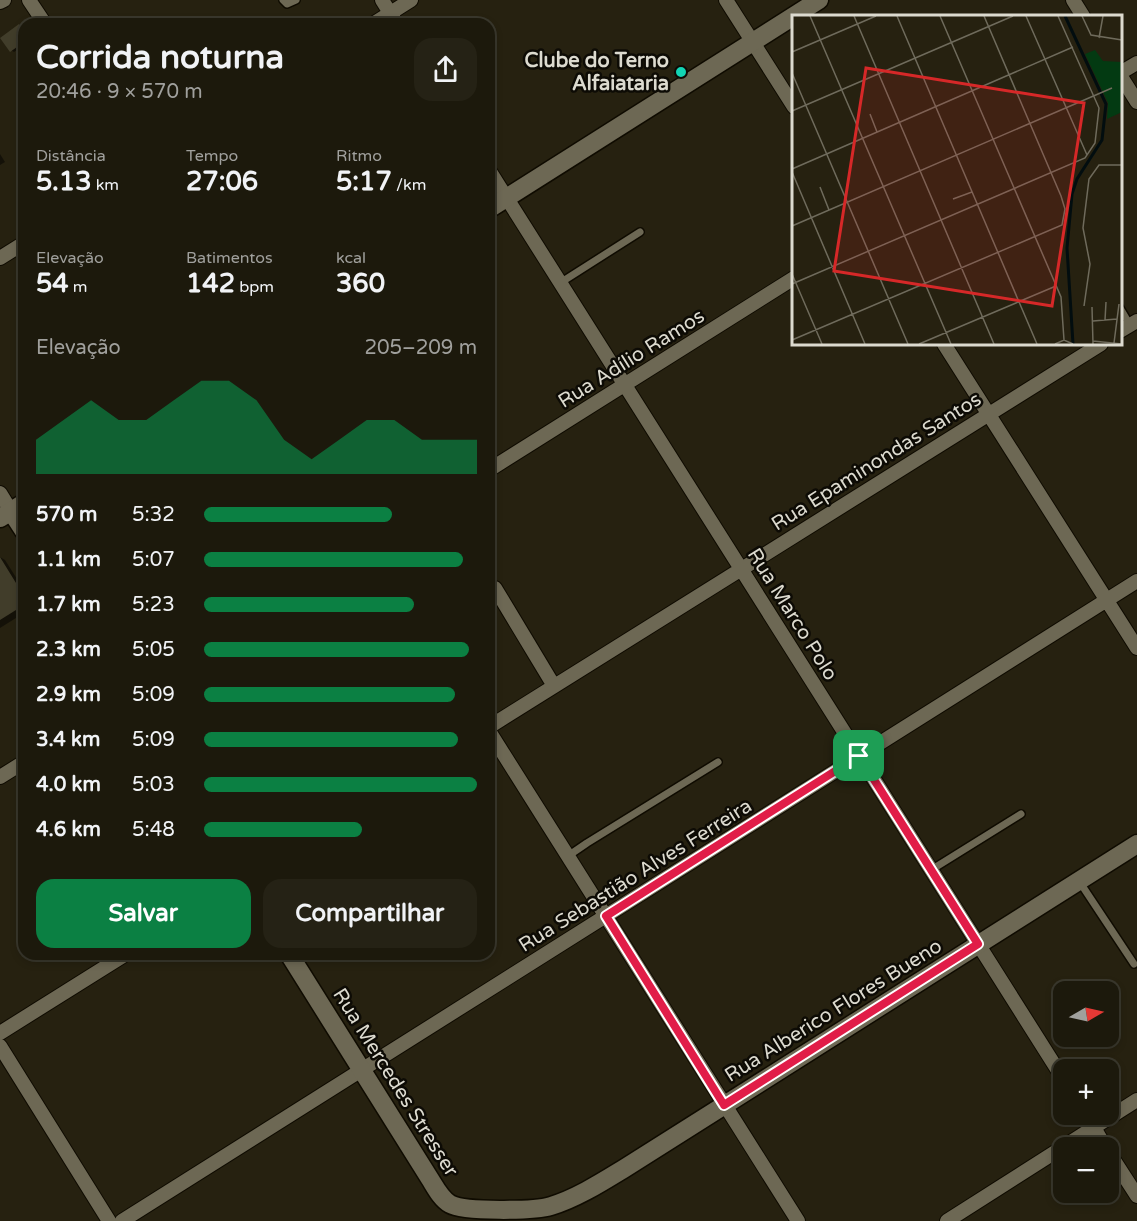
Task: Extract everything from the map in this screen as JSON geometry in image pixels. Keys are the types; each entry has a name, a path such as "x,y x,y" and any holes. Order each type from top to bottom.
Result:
{"street":[{"path":"0,2 4,0"},
{"path":"29,0 41,18"},
{"path":"382,0 392,18"},
{"path":"394,18 411,0"},
{"path":"726,0 792,103"},
{"path":"795,15 819,0"},
{"path":"1073,0 1082,15"},
{"path":"495,204 792,17"},
{"path":"1122,73 1137,63"},
{"path":"1122,77 1137,102"},
{"name":"Rua Marco Polo","path":"495,180 1053,1063"},
{"path":"0,258 18,247"},
{"name":"Rua Adílio Ramos","path":"495,466 792,279"},
{"path":"945,345 1137,648"},
{"name":"Rua Epaminondas Santos","path":"495,725 1099,345"},
{"path":"0,493 12,510"},
{"name":"Rua Sebastião Alves Ferreira","path":"123,1221 1137,581"},
{"path":"495,588 554,686"},
{"path":"495,739 798,1221"},
{"path":"0,777 18,766"},
{"name":"Rua Alberico Flores Bueno","path":"549,1207 609,1178 1137,844"},
{"path":"0,1033 116,960"},
{"name":"Rua Mercedes Stresser","path":"292,960 430,1179 447,1202 469,1209 549,1207"},
{"path":"0,1046 109,1221"},
{"path":"947,1221 1137,1100"},
{"path":"1092,1125 1100,1137"},
{"path":"1119,1168 1137,1196"}],"lane":[{"path":"283,0 287,4 296,0"},
{"path":"560,283 640,232"},
{"path":"1122,312 1129,326"},
{"path":"568,856 718,762"},
{"path":"931,870 1021,814"},
{"path":"1079,881 1134,963"}],"building":[{"path":"18,25 18,46 10,52 0,38"},
{"path":"0,557 18,586 18,609 0,620"}],"place":[{"name":"Clube do Terno Alfaiataria","path":"681,72"}],"route":[{"path":"859,756 978,944 724,1105 606,916 859,756"}]}
